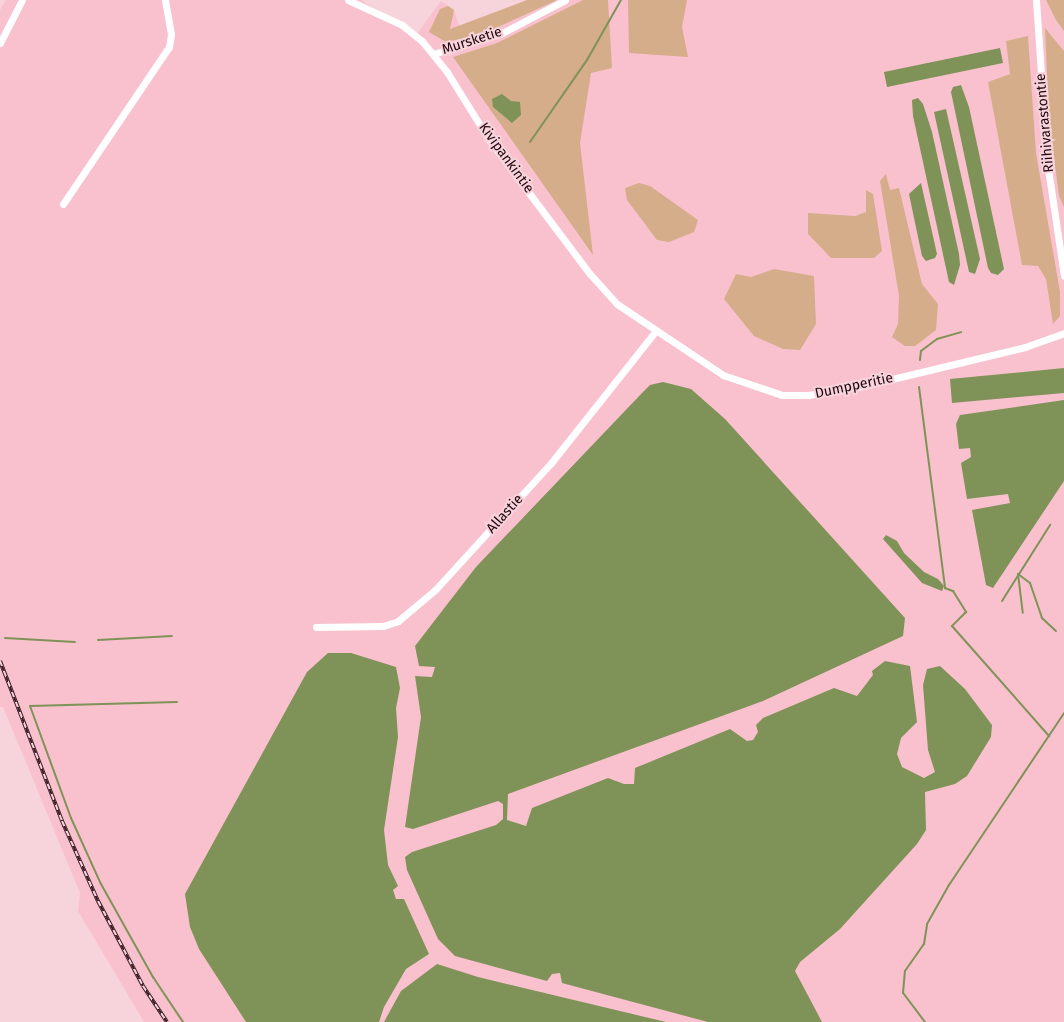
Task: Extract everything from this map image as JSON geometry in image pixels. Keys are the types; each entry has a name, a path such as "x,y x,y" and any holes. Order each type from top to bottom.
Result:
{"street":[{"path":"0,43 22,0"},
{"path":"64,204 169,46 171,34 166,0"},
{"name":"Kivipankintie","path":"348,0 402,25 433,54 490,140 590,274 617,304 655,332"},
{"name":"Mursketie","path":"433,54 502,33 565,0"},
{"name":"Riihivarastontie","path":"1036,0 1046,152 1064,276"},
{"name":"Dumpperitie","path":"655,332 723,375 782,395 863,386 1025,347 1064,333"},
{"name":"Allastie","path":"316,627 382,626 398,621 416,607 435,590 551,462 655,332"}],"shaded area":[{"path":"6,0 361,0 416,35 441,1 454,10 460,28 527,0 1064,0 1064,1022 144,1022 78,911 80,893 3,707 0,707 0,10"},
{"path":"527,0 557,0 483,34 446,42 429,32 440,9 448,6 454,10 450,29"},
{"path":"583,0 608,0 612,68 591,73 580,143 593,255 453,57 497,43"},
{"path":"628,0 687,0 682,27 688,57 629,53"},
{"path":"1046,0 1064,0 1064,31 1056,20"},
{"path":"1045,28 1064,51 1064,207 1059,196 1049,119"},
{"path":"1028,36 1036,153 1060,292 1060,316 1053,324 1046,279 1038,266 1022,265 988,82 1010,74 1006,41"},
{"path":"1000,48 1003,63 887,87 884,72"},
{"path":"961,85 969,107 1004,269 998,275 991,273 988,268 951,92 953,87"},
{"path":"502,94 511,101 520,102 521,115 512,123 493,107 492,99"},
{"path":"918,98 923,104 932,132 959,254 960,265 954,285 949,282 913,116 912,100"},
{"path":"946,109 980,259 975,274 969,272 934,112"},
{"path":"886,174 890,190 899,188 922,284 938,304 936,330 915,346 905,346 892,337 898,324 899,296 880,181"},
{"path":"639,183 650,186 698,220 694,232 669,242 657,240 627,200 625,188"},
{"path":"921,183 937,254 935,258 926,261 922,256 909,194"},
{"path":"866,190 873,194 882,251 874,258 831,258 808,234 808,213 855,216 866,212"},
{"path":"774,269 814,276 816,324 800,350 783,349 754,336 724,299 736,274 751,277"},
{"path":"1064,368 1064,393 952,403 950,379"},
{"path":"663,382 691,389 725,419 905,618 903,636 763,701 508,794 507,820 526,826 532,808 608,778 624,784 634,784 635,768 730,729 747,741 753,740 758,732 756,725 763,718 834,688 857,696 873,675 872,671 885,661 910,666 917,722 901,738 897,754 902,767 924,778 935,772 928,750 923,685 927,669 940,666 965,689 992,725 991,737 967,776 955,784 925,792 926,830 917,844 840,929 800,962 795,971 822,1022 708,1022 562,983 560,973 552,974 547,981 455,956 438,939 407,870 405,857 412,852 496,825 503,819 503,804 498,801 413,829 405,827 421,717 415,676 432,677 435,667 419,666 415,646 476,567 650,385"},
{"path":"1064,400 1064,481 993,588 986,585 972,510 1010,503 1008,494 967,499 961,463 971,457 970,448 959,449 956,424 960,415"},
{"path":"886,535 897,541 904,553 924,572 938,579 944,586 942,591 922,583 883,539"},
{"path":"328,653 351,653 396,667 400,688 396,708 398,737 384,830 388,865 398,886 393,890 396,899 404,899 429,954 406,969 384,1007 379,1022 246,1022 199,949 190,927 185,894 307,672"},
{"path":"437,964 478,977 666,1022 384,1022 401,991"}],"waterway":[{"path":"530,142 587,60 621,0"},
{"path":"920,360 921,351 937,339 961,332"},
{"path":"919,387 945,588 953,591 966,612 952,626 1049,736"},
{"path":"1002,601 1050,525"},
{"path":"1018,574 1030,583 1042,618 1056,631"},
{"path":"1018,574 1023,613"},
{"path":"98,640 172,636"},
{"path":"5,638 75,642"},
{"path":"177,702 30,706 71,818 101,884 153,977 183,1022"},
{"path":"925,1022 903,993 905,971 924,944 927,924 949,885 1064,713"}],"railway":[{"path":"0,661 62,821 98,901 143,986 167,1022"}]}
